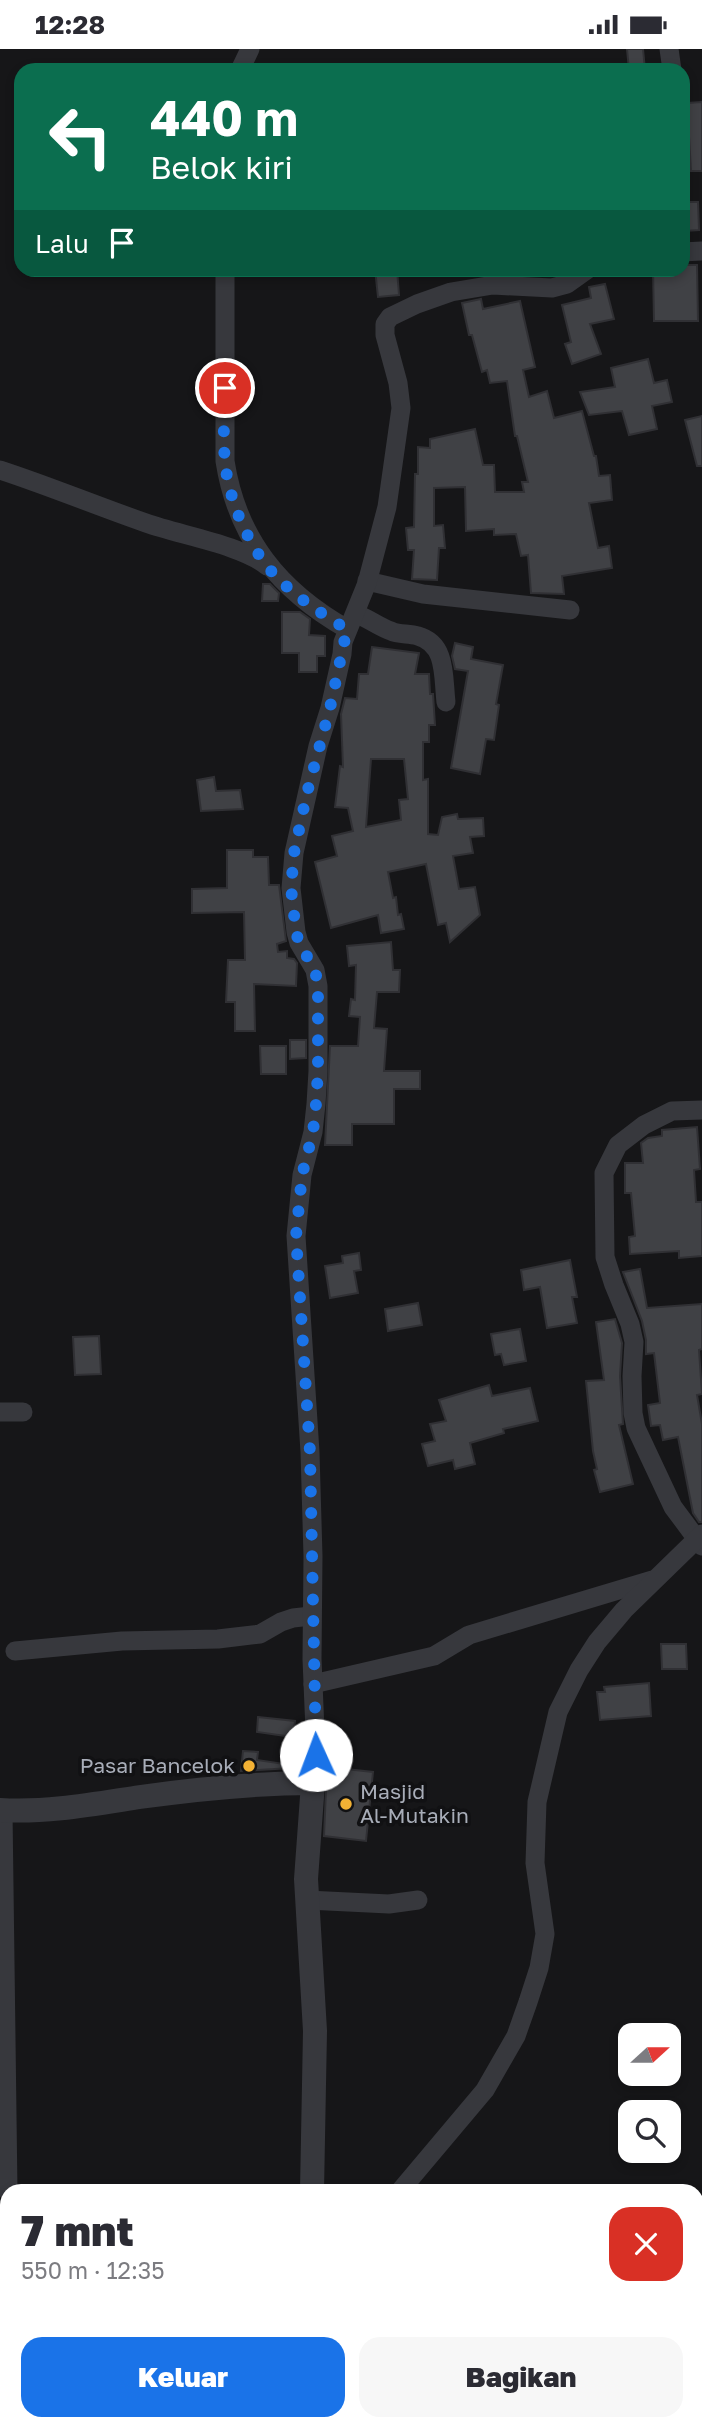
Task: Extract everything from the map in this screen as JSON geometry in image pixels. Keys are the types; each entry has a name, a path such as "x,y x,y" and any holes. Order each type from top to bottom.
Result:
{"street":[{"path":"225,277 226,469 241,521 268,566"},
{"path":"312,2184 316,2031 307,1900 307,1842 313,1811 316,1755 313,1556 310,1452 296,1236 302,1175 313,1132 316,1104 318,986 315,970 299,943 296,932 291,888 294,853 353,618 367,582 387,507 400,422 398,383 385,335 388,320 416,304 451,292 493,285 552,288 567,284 577,277"},
{"path":"0,470 148,524 242,552 268,566 298,595 353,618 373,620 391,632 415,635 432,643 440,651 446,702"},
{"path":"367,582 423,594 570,610"},
{"path":"406,2184 485,2090 516,2036 539,1968 545,1934 535,1863 537,1802 558,1712 597,1642 655,1579 700,1540 673,1507 636,1428 632,1376 634,1342 605,1257 604,1173 618,1145 644,1125 672,1111 702,1110"},
{"path":"0,1412 23,1412"},
{"path":"313,1684 434,1656 469,1635 655,1579"},
{"path":"15,1651 121,1641 228,1638 260,1634 293,1618 312,1616"},
{"path":"8,2184 2,1811 92,1805 200,1789 313,1783"},
{"path":"307,1900 389,1904 418,1900"}],"building":[{"path":"627,49 643,49 644,63 628,63"},
{"path":"702,102 702,171 691,171 690,103"},
{"path":"690,202 698,202 699,230 690,231"},
{"path":"690,265 697,265 698,321 654,321 653,277 690,277"},
{"path":"376,277 398,277 399,295 378,297"},
{"path":"605,284 614,319 590,324 601,354 572,364 565,344 571,342 562,305 591,298 589,287"},
{"path":"481,299 483,309 520,301 535,367 523,370 529,397 547,391 554,418 582,411 596,456 599,476 610,475 612,500 589,503 598,548 609,546 612,568 562,576 564,594 531,593 528,555 521,556 516,534 494,535 494,529 466,531 465,487 434,488 434,526 443,525 445,548 439,548 437,580 412,579 414,550 408,550 406,528 414,527 418,447 430,448 430,439 475,429 483,465 494,465 495,492 524,492 522,482 528,482 515,436 507,381 490,383 487,370 482,372 472,335 469,335 462,303"},
{"path":"648,359 654,383 667,380 672,402 652,406 657,429 629,435 622,411 589,415 580,392 615,387 611,368"},
{"path":"702,416 702,466 697,466 685,420"},
{"path":"263,584 270,584 279,593 278,601 262,601"},
{"path":"282,612 300,612 310,619 309,635 325,636 325,656 317,656 317,672 299,672 299,653 282,653"},
{"path":"455,643 473,647 471,659 503,665 496,704 499,705 494,740 486,739 480,774 451,768 468,671 455,669 452,656"},
{"path":"372,647 419,653 415,674 429,674 435,725 429,725 429,742 423,742 423,780 428,779 428,834 438,835 442,817 457,814 458,819 483,818 484,836 470,837 473,853 453,856 459,889 475,887 480,915 450,942 446,923 438,925 426,864 388,872 393,898 396,897 398,915 401,914 404,929 381,933 378,915 331,928 315,862 337,856 332,836 353,831 348,808 335,807 340,766 343,767 341,714 345,698 357,699 359,674 368,674","holes":["371,759 404,759 408,799 399,800 401,820 366,827"]},
{"path":"214,777 216,791 240,790 243,809 201,811 197,780"},
{"path":"227,850 253,850 253,857 268,857 269,885 279,885 286,941 277,944 278,952 287,951 287,958 294,959 297,963 296,986 254,984 255,1031 235,1031 235,1002 226,1002 228,960 245,960 244,912 192,913 192,889 227,888"},
{"path":"391,942 393,970 400,970 399,992 377,992 374,1028 387,1029 384,1071 420,1071 420,1089 394,1089 394,1124 352,1124 352,1145 325,1145 330,1046 358,1046 360,1017 349,1016 351,999 355,1000 356,965 349,966 347,946"},
{"path":"290,1040 306,1040 306,1058 290,1059"},
{"path":"260,1046 286,1046 286,1074 261,1074"},
{"path":"697,1127 700,1169 694,1170 696,1202 702,1202 702,1256 679,1258 679,1251 630,1254 629,1237 635,1236 631,1193 625,1193 625,1163 643,1163 641,1143 648,1138 662,1136 662,1130"},
{"path":"359,1253 361,1270 354,1271 358,1293 330,1298 325,1266 343,1263 342,1256"},
{"path":"570,1260 577,1297 572,1297 577,1323 547,1328 540,1287 524,1290 521,1270"},
{"path":"640,1269 647,1308 702,1304 702,1349 699,1350 702,1394 697,1395 702,1424 702,1522 699,1522 693,1513 678,1437 663,1440 660,1425 651,1426 648,1405 660,1403 654,1353 646,1354 642,1321 623,1272"},
{"path":"418,1303 422,1325 388,1331 385,1309"},
{"path":"615,1319 622,1343 620,1376 623,1424 619,1425 633,1484 600,1492 594,1470 597,1469 586,1381 604,1380 596,1322"},
{"path":"520,1329 526,1361 504,1365 501,1354 495,1355 491,1334"},
{"path":"99,1336 101,1374 75,1375 73,1337"},
{"path":"489,1385 492,1396 530,1388 538,1421 503,1429 504,1433 470,1443 475,1464 455,1469 453,1460 428,1466 422,1444 435,1441 430,1424 446,1421 439,1400"},
{"path":"661,1644 686,1644 687,1669 662,1669"},
{"path":"649,1683 651,1716 600,1720 597,1692 605,1692 604,1687"},
{"path":"258,1717 295,1721 293,1737 257,1732"},
{"path":"243,1751 258,1752 257,1760 291,1765 291,1768 241,1771"},
{"name":"Masjid Al-Mutakin","path":"327,1767 373,1772 366,1841 324,1836"}],"place":[{"name":"Pasar Bancelok","path":"249,1766"},
{"name":"Masjid Al-Mutakin","path":"346,1804"}],"route":[{"path":"225,388 227,477 248,535 268,566 298,595 347,629 294,853 291,888 299,943 315,970 318,986 316,1104 313,1132 302,1175 296,1236 310,1452 316,1755"}]}
